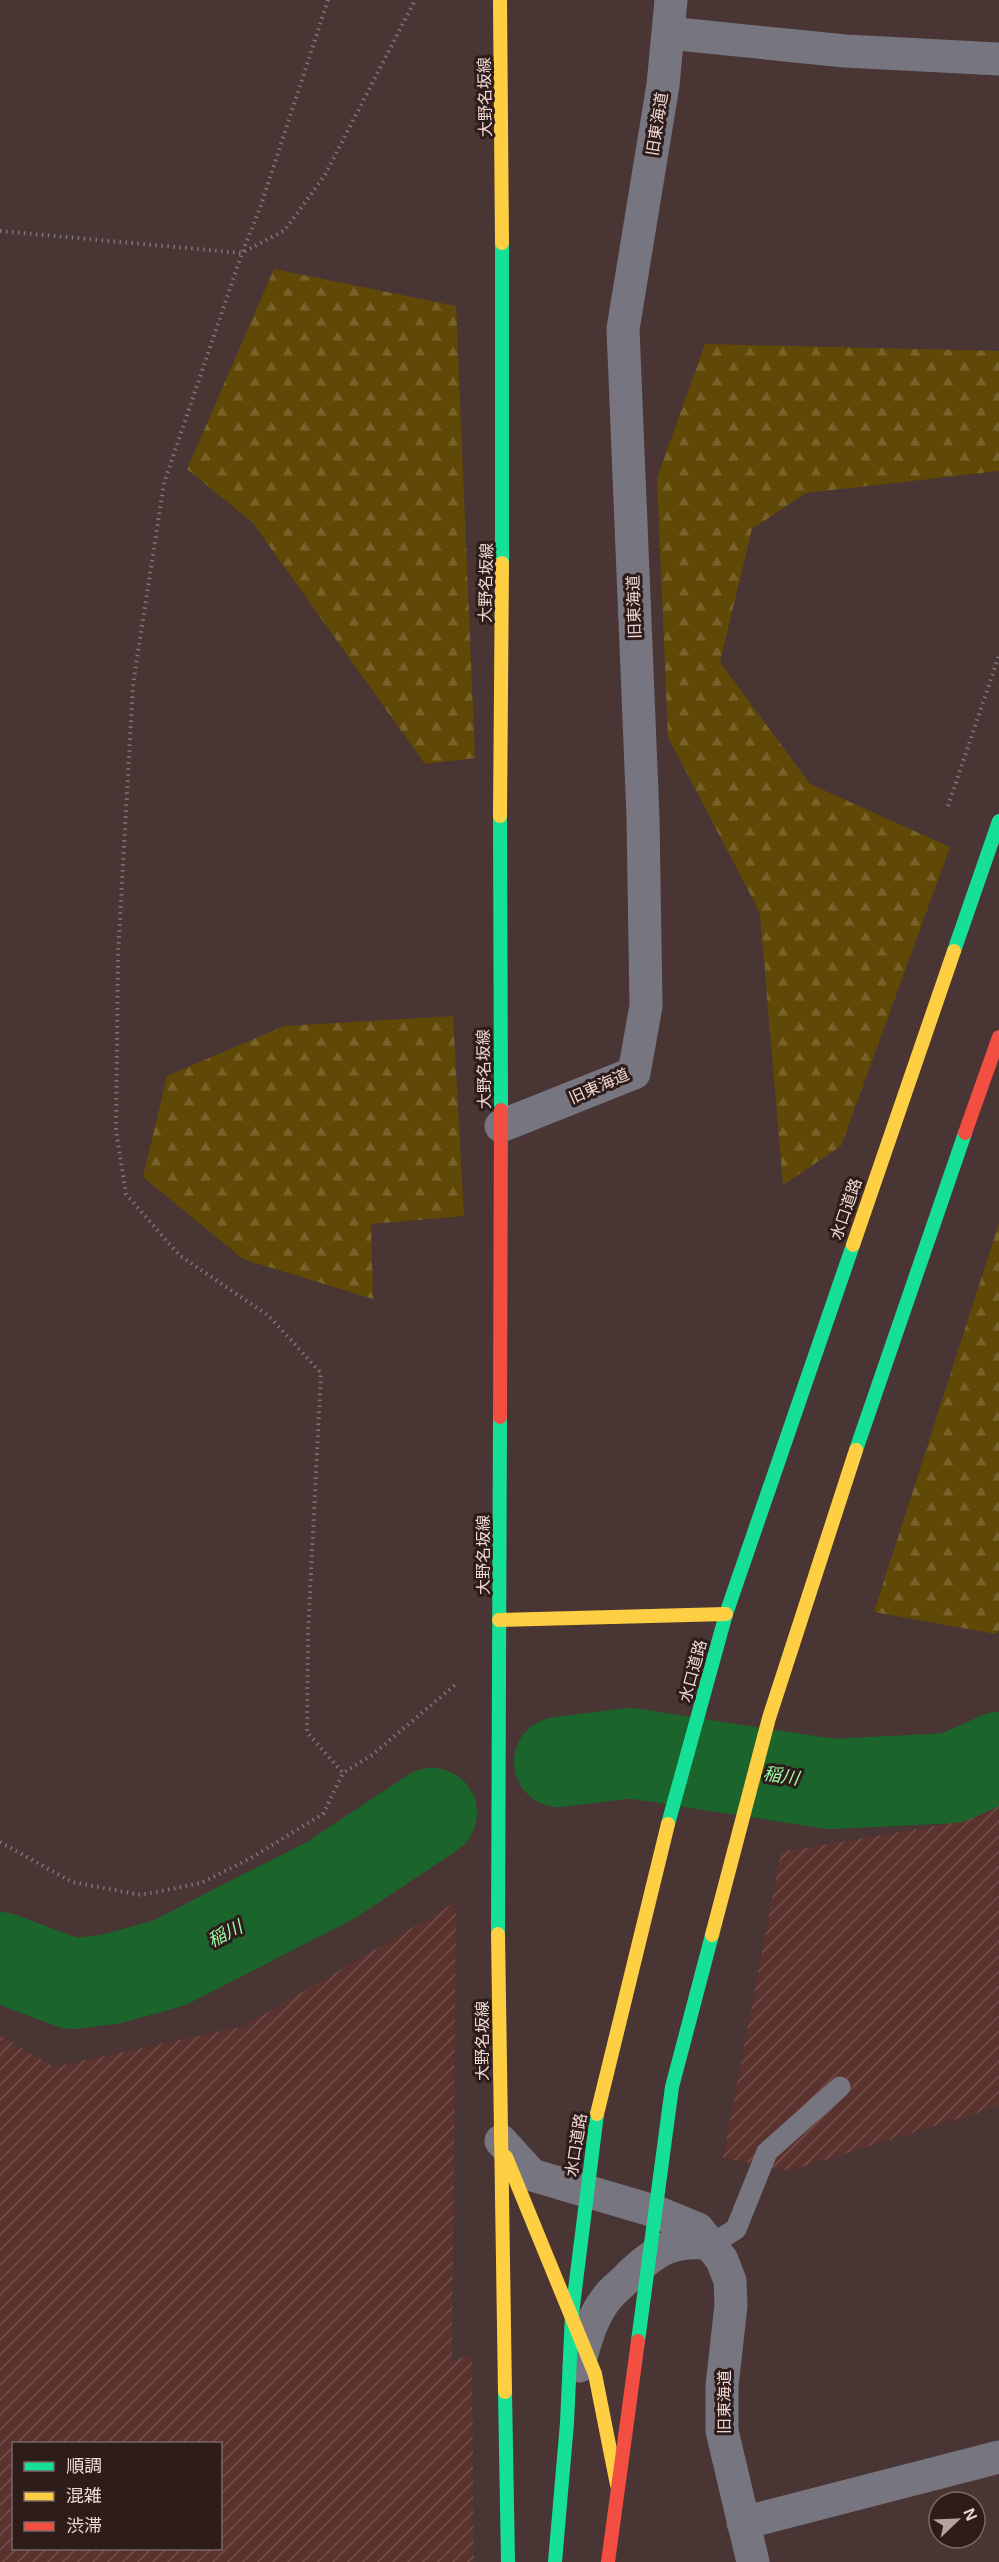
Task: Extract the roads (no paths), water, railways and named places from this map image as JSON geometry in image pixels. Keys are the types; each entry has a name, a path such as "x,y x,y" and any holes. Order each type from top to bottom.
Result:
{"main road":[{"name":"大野名坂線","path":"500,0 504,403 499,882 501,1126 499,2139 508,2562"},
{"name":"水口道路","path":"555,2562 567,2423 572,2314 599,2103 668,1824 726,1614 999,821"},
{"path":"608,2562 647,2259 672,2088 769,1718 878,1384 999,1037"},
{"path":"500,1620 726,1614"},
{"path":"499,2139 595,2374 618,2495"}],"street":[{"name":"旧東海道","path":"501,1126 634,1073 646,1006 643,817 623,329 663,85 671,0"},
{"path":"668,33 845,51 999,59"},
{"name":"旧東海道","path":"499,2139 532,2175 654,2211 698,2229 712,2244 722,2260 730,2281 731,2305 722,2386 722,2431 753,2562"},
{"path":"567,2423 584,2345 606,2299 647,2259 676,2244 693,2241 712,2244"},
{"path":"743,2523 999,2457"}],"lane":[{"path":"712,2244 736,2229 767,2152 840,2087"}],"waterway":[{"name":"稲川","path":"559,1762 630,1753 831,1784 952,1778 999,1757"},
{"name":"稲川","path":"0,1957 72,1984 111,1979 169,1963 331,1880 432,1813"}]}
